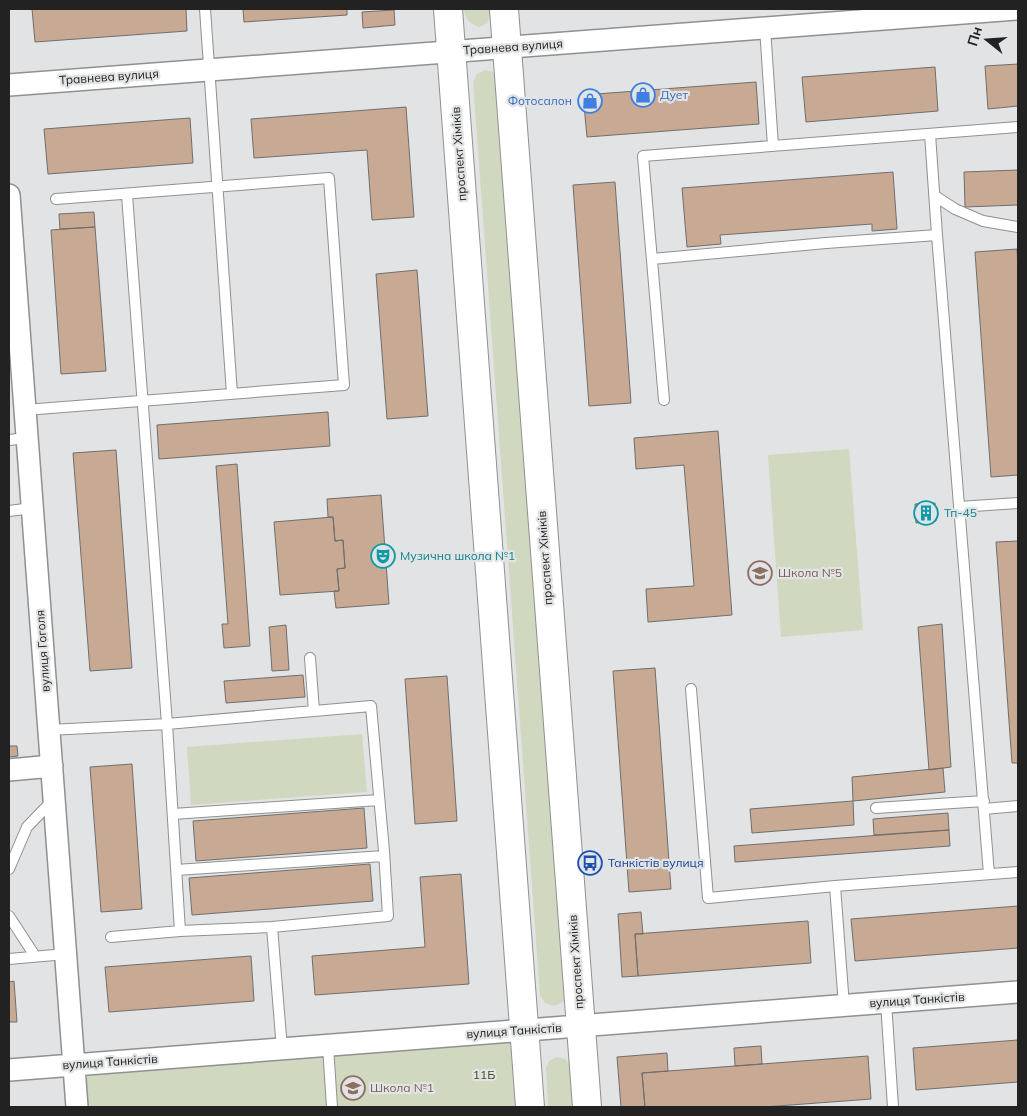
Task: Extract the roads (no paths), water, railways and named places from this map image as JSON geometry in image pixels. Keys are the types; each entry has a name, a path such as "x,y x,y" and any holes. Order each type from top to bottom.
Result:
{"main road":[{"name":"проспект Хіміків","path":"448,9 530,1107"},
{"name":"проспект Хіміків","path":"504,9 587,1107"}],"street":[{"name":"Травнева вулиця","path":"9,84 765,28 914,13 1016,9"},
{"name":"вулиця Гоголя","path":"9,195 15,367 25,410 18,439 32,508 77,1107"},
{"path":"9,770 52,766"},
{"name":"вулиця Танкістів","path":"9,1070 1018,992"}],"lane":[{"path":"205,9 232,394"},
{"path":"765,28 773,146"},
{"path":"664,400 643,156 1018,127"},
{"path":"930,134 990,874"},
{"path":"25,410 344,385 329,178 56,199"},
{"path":"127,195 167,724 180,931"},
{"path":"935,196 955,209 983,221 1018,226"},
{"path":"652,259 826,242 937,236"},
{"path":"959,507 1018,503"},
{"path":"9,512 32,508"},
{"path":"310,658 314,711"},
{"path":"691,688 708,898 1018,872"},
{"path":"49,730 167,724 371,706 388,916 111,937"},
{"path":"9,869 27,827 54,800"},
{"path":"173,814 379,800"},
{"path":"876,808 1018,806"},
{"path":"176,870 384,856"},
{"path":"836,886 844,1006"},
{"path":"9,916 35,956"},
{"path":"272,926 282,1049"},
{"path":"9,958 66,954"},
{"path":"886,1002 893,1107"},
{"path":"328,1046 332,1107"}],"place":[{"name":"Дует","path":"643,95"},
{"name":"Фотосалон","path":"590,101"},
{"name":"Тп-45","path":"926,513"},
{"name":"Музична школа №1","path":"383,556"},
{"name":"Школа №5","path":"760,573"},
{"name":"Танкістів вулиця","path":"590,863"},
{"name":"Школа №1","path":"353,1088"}],"park label":[{"name":"11Б","path":"484,1075"}]}
